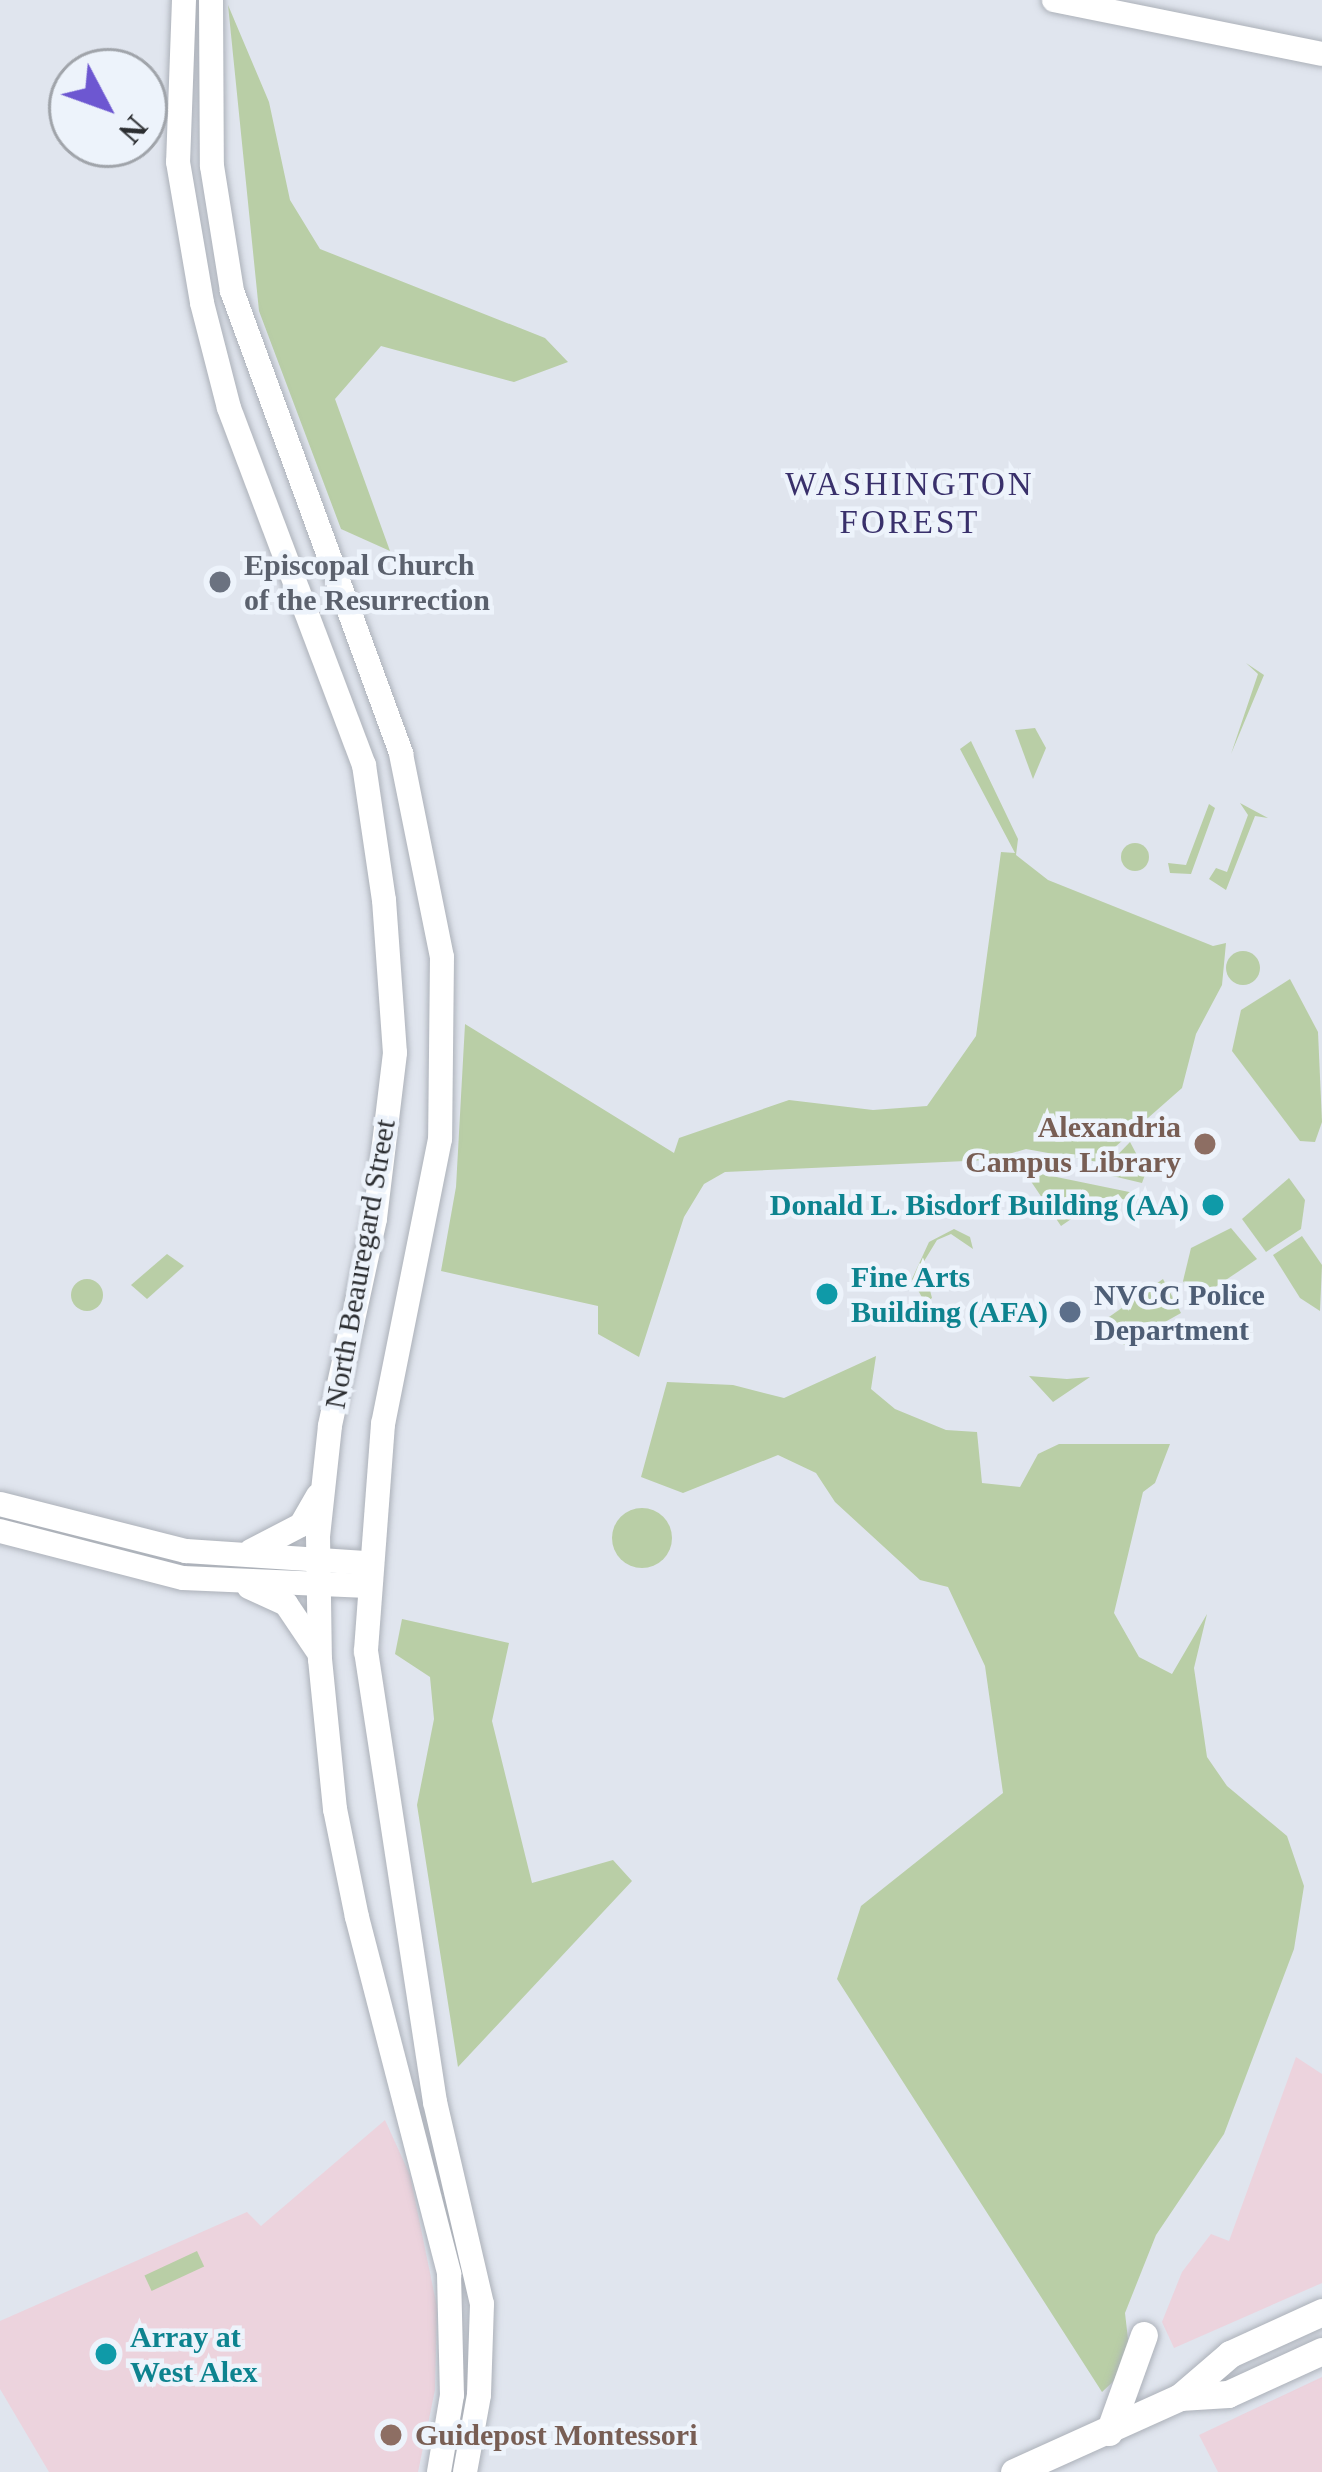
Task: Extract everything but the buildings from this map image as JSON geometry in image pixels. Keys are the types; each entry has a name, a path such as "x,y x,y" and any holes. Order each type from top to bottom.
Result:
{"main road":[{"name":"North Beauregard Street","path":"184,0 178,162 198,285 229,408 370,786 392,978 394,1053 378,1196 325,1471 318,1572 320,1659 357,1917 449,2275 452,2395 439,2472"},
{"name":"North Beauregard Street","path":"211,0 212,166 232,290 401,754 442,956 440,1139 382,1424 368,1575 375,1730 435,2102 482,2304 466,2472"},
{"path":"1054,0 1322,54"},
{"path":"221,1568 282,1540 301,1525 325,1471"},
{"path":"0,1504 221,1568 286,1604 320,1659"},
{"path":"0,1531 136,1568 368,1575"},
{"path":"1014,2472 1180,2397 1230,2354 1322,2312"},
{"path":"1109,2432 1144,2335"},
{"path":"1180,2397 1228,2394 1322,2351"}],"shaded area":[{"path":"1296,2057 1322,2074 1322,2283 1174,2348 1162,2322 1182,2272 1211,2234 1229,2241"},
{"path":"385,2120 410,2175 437,2307 435,2390 418,2472 49,2472 0,2389 0,2321 247,2212 261,2226"},
{"path":"1322,2377 1322,2472 1218,2472 1199,2435"}],"green space":[{"path":"228,5 269,102 290,200 320,249 545,338 568,362 514,382 381,346 335,399 390,551 341,529 259,311"},
{"path":"1246,663 1264,675 1231,754 1258,674"},
{"path":"1035,728 1046,748 1033,779 1015,730"},
{"path":"971,741 1018,839 1016,855 1048,880 1213,946 1226,943 1222,985 1196,1034 1182,1088 1098,1162 1026,1149 988,1160 725,1172 704,1184 684,1217 639,1357 598,1334 598,1306 441,1271 456,1187 465,1024 674,1153 679,1138 789,1100 873,1110 927,1106 976,1036 1001,852 1015,853 960,749"},
{"path":"1240,803 1268,818 1255,816 1226,890 1209,879 1216,868 1227,872 1248,815"},
{"path":"1209,804 1215,808 1191,874 1170,873 1168,863 1186,865"},
{"path":"1135,843 1145,847 1149,857 1145,867 1135,871 1125,867 1121,857 1125,847"},
{"path":"1243,951 1255,956 1260,968 1255,980 1243,985 1231,980 1226,968 1231,956"},
{"path":"1290,979 1318,1032 1322,1122 1315,1142 1300,1141 1232,1051 1241,1010"},
{"path":"1130,1142 1146,1172 1142,1183 1100,1173"},
{"path":"1037,1173 1139,1194 1139,1200 1102,1198 1061,1226 1028,1177"},
{"path":"1289,1178 1305,1200 1301,1229 1266,1252 1242,1219"},
{"path":"1231,1228 1257,1259 1196,1300 1183,1281 1191,1248"},
{"path":"954,1229 970,1237 973,1249 951,1234 937,1240 923,1263 932,1298 925,1303 912,1279 929,1242"},
{"path":"1302,1236 1322,1265 1320,1311 1300,1298 1273,1255"},
{"path":"167,1254 184,1266 147,1299 131,1285"},
{"path":"87,1279 98,1284 103,1295 98,1306 87,1311 76,1306 71,1295 76,1284"},
{"path":"1163,1279 1181,1313 1124,1345 1099,1324"},
{"path":"876,1356 871,1389 895,1409 946,1430 977,1432 982,1483 1020,1487 1038,1454 1059,1444 1170,1444 1155,1483 1143,1492 1114,1613 1139,1657 1172,1674 1207,1614 1194,1668 1207,1757 1227,1786 1287,1836 1304,1886 1294,1949 1224,2134 1156,2235 1125,2313 1131,2365 1102,2392 837,1979 861,1906 1003,1793 985,1666 948,1587 920,1580 835,1502 816,1473 778,1455 683,1493 641,1477 667,1382 733,1385 784,1398"},
{"path":"1029,1376 1067,1379 1090,1377 1053,1402"},
{"path":"642,1508 663,1517 672,1538 663,1559 642,1568 621,1559 612,1538 621,1517"},
{"path":"402,1619 509,1643 492,1721 532,1883 613,1860 632,1881 458,2067 417,1805 434,1719 430,1677 395,1654"},
{"path":"197,2251 204,2266 152,2291 144,2276"}],"place":[{"name":"Episcopal Church of the Resurrection","path":"220,582"},
{"name":"Alexandria Campus Library","path":"1205,1144"},
{"name":"Donald L. Bisdorf Building (AA)","path":"1213,1205"},
{"name":"Fine Arts Building (AFA)","path":"827,1294"},
{"name":"NVCC Police Department","path":"1070,1312"},
{"name":"Array at West Alex","path":"106,2354"},
{"name":"Guidepost Montessori","path":"391,2435"}],"district":[{"name":"WASHINGTON FOREST","path":"910,504"}]}
